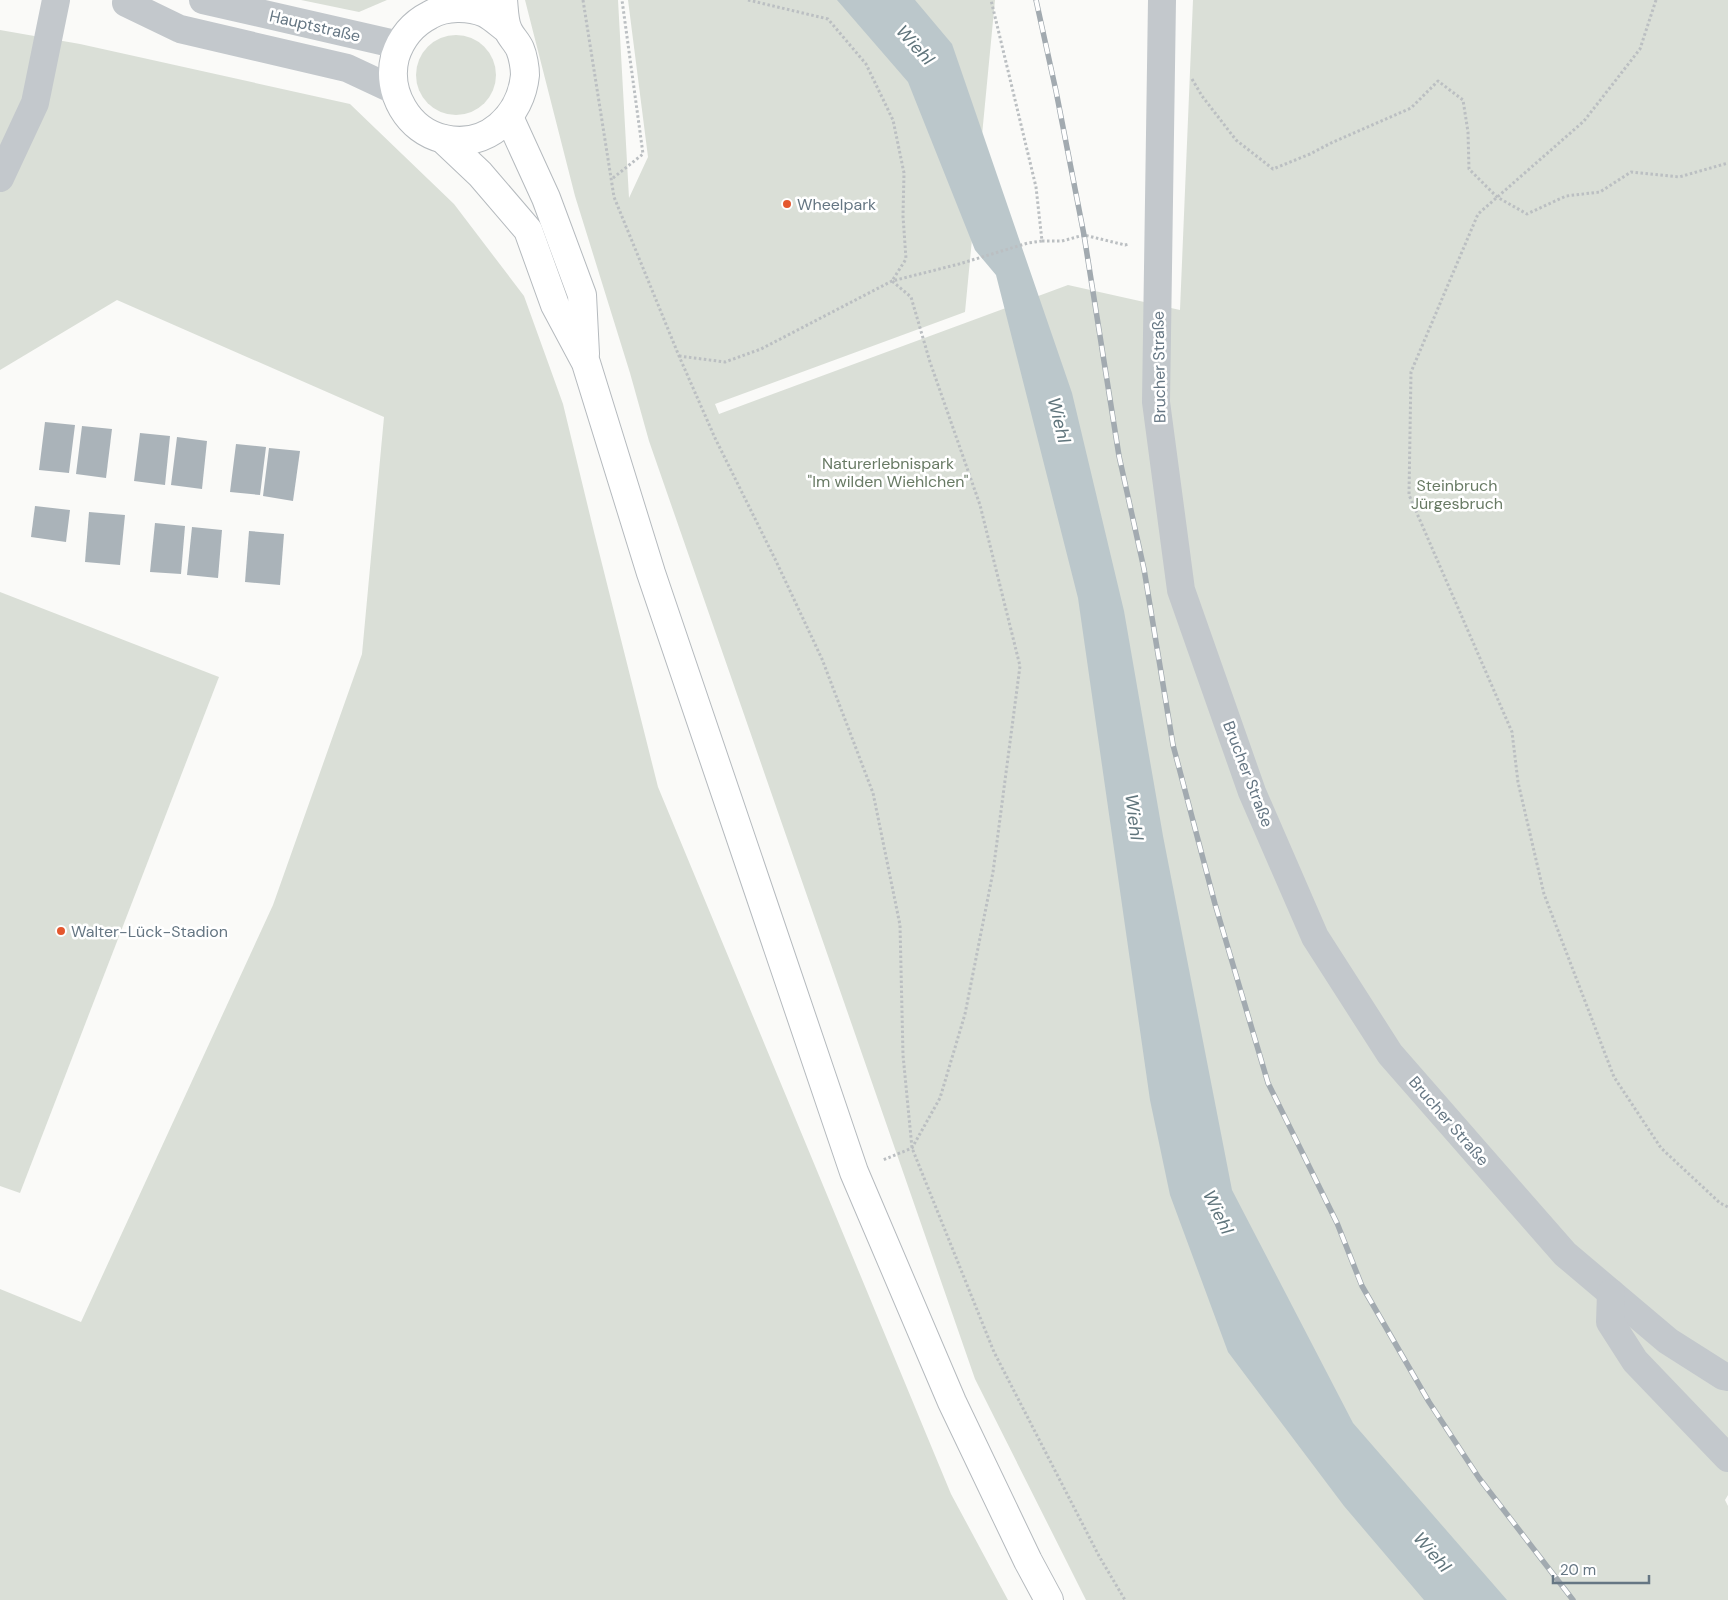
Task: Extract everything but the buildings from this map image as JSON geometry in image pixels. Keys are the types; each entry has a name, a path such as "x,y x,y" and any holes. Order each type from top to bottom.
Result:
{"main road":[{"path":"503,0 507,29"},
{"path":"443,139 462,140 479,137 496,129 509,117 521,96 525,73 520,49 507,29 485,13 436,6 408,32 399,45 393,67 394,90 404,112 422,129 443,139 480,174 528,230 555,305 586,363 651,573 854,1172 952,1402 1028,1561 1049,1600"},
{"path":"509,117 546,198 582,295 586,363"}],"street":[{"path":"0,178 35,103 56,0"},
{"path":"118,2 165,0"},
{"name":"Hauptstraße","path":"203,0 399,45"},
{"name":"Brucher Straße","path":"1162,0 1156,402 1181,590 1256,801 1315,937 1390,1054 1565,1254 1668,1341 1728,1378"},
{"path":"118,2 180,29 347,68 394,90"},
{"path":"1611,1293 1610,1322 1634,1361 1728,1458"}],"path":[{"path":"583,0 614,197 679,356 715,438 822,659 873,793 900,925 903,1055 912,1148 994,1352 1099,1556 1124,1600"},
{"path":"612,179 643,154 622,0"},
{"path":"748,0 828,19 866,64 893,120 904,173 903,216 906,259 892,281"},
{"path":"991,0 1036,187 1042,241"},
{"path":"1656,0 1640,49 1584,121 1478,214 1411,372 1409,495 1512,732 1518,782 1544,894 1614,1077 1661,1148 1720,1203 1728,1207"},
{"path":"1187,72 1202,96 1236,140 1273,169 1411,108 1438,81 1463,100 1468,132 1469,169 1497,198 1527,214 1566,196 1600,192 1631,172 1679,177 1728,163"},
{"path":"679,356 725,362 761,349 892,281 1028,244 1042,241 1062,241 1084,234 1126,245 1158,237"},
{"path":"854,1172 912,1148 940,1098 965,1014 993,872 1020,666 980,505 930,362 911,297 892,281"}],"green space":[{"path":"301,0 387,0 359,12"},
{"path":"525,0 618,0 629,198 648,157 628,0 995,0 965,312 715,404 719,414 1068,285 1180,310 1193,0 1728,0 1728,1495 1725,1500 1728,1506 1728,1600 1086,1600 975,1379 649,441 575,196"},
{"path":"0,30 80,44 350,104 454,204 524,296 563,404 658,787 951,1494 1008,1600 0,1600 0,1289 81,1322 273,905 362,654 384,417 117,300 0,370"},
{"path":"456,35 471,38 484,47 493,60 496,75 493,90 484,103 471,112 456,115 441,112 428,103 419,90 416,75 419,60 428,47 441,38"},
{"name":"Walter-Lück-Stadion","path":"0,592 219,677 20,1193 0,1186"}],"water":[{"name":"Wiehl","path":"837,0 915,0 952,44 1072,393 1124,611 1163,836 1232,1190 1353,1423 1507,1600 1424,1600 1344,1506 1228,1352 1170,1195 1150,1100 1078,598 996,275 975,250 908,82"}],"railway":[{"path":"1036,0 1084,235 1119,456 1144,569 1173,745 1215,904 1268,1083 1337,1223 1362,1286 1429,1402 1479,1478 1573,1600"}],"place":[{"name":"Wheelpark","path":"787,204"},
{"name":"Walter-Lück-Stadion","path":"61,931"}],"park label":[{"name":"Naturerlebnispark \"Im wilden Wiehlchen\"","path":"888,472"},
{"name":"Steinbruch Jürgesbruch","path":"1457,494"}]}
